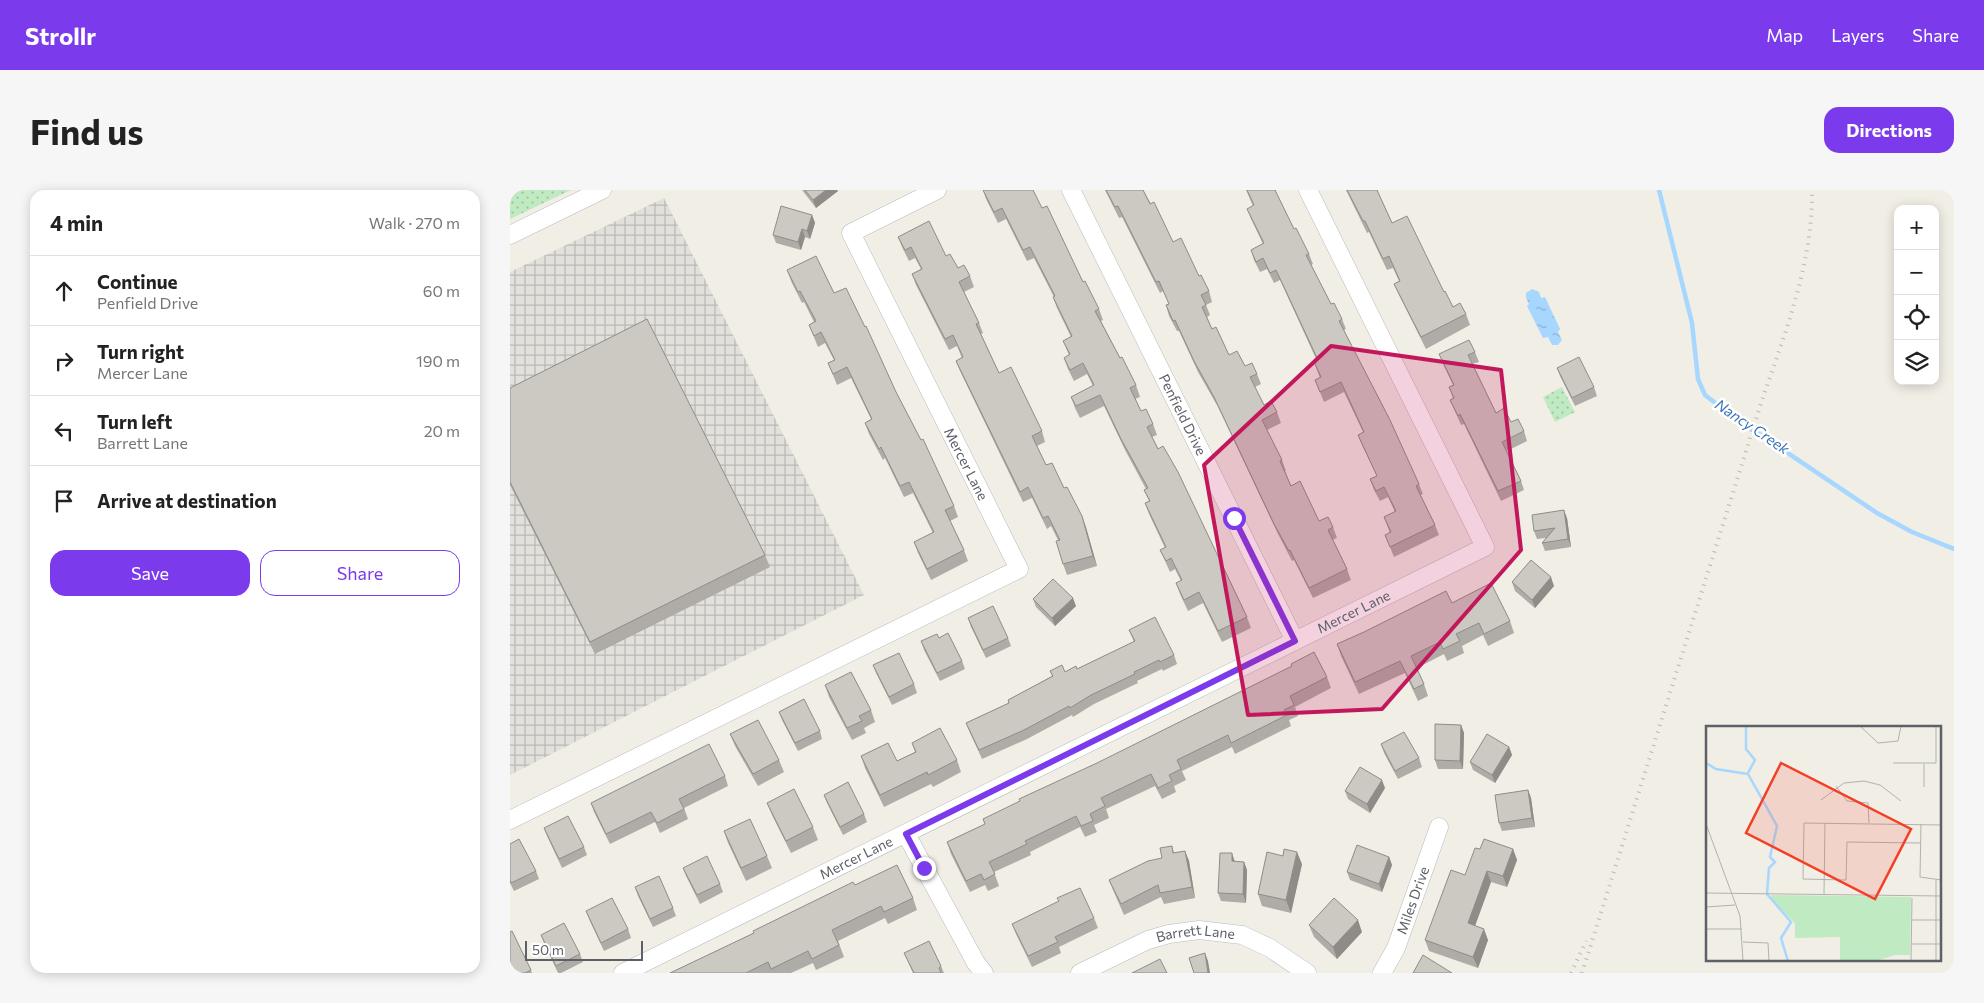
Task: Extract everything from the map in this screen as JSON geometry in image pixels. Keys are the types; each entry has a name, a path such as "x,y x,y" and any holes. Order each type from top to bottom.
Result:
{"street":[{"path":"510,235 602,190"},
{"name":"Mercer Lane","path":"510,820 1019,569 851,233 937,190"},
{"name":"Penfield Drive","path":"1070,190 1295,641"},
{"name":"Mercer Lane","path":"624,973 1485,547 1308,190"},
{"name":"Miles Drive","path":"1382,973 1396,948 1439,827"},
{"path":"906,834 976,963 984,973"},
{"name":"Barrett Lane","path":"1080,973 1148,940 1169,934 1199,930 1242,935 1270,948 1307,973"}],"highlighted area":[{"path":"1331,346 1501,370 1521,550 1382,709 1248,715 1204,465"}],"shaded area":[{"path":"664,198 864,595 510,775 510,272"}],"green space":[{"path":"510,190 571,190 510,219"},
{"path":"1562,387 1575,412 1555,422 1543,397"}],"water":[{"path":"1532,289 1539,292 1541,298 1545,297 1560,329 1558,332 1562,340 1558,345 1552,345 1548,337 1543,338 1527,306 1529,304 1526,293"}],"building":[{"path":"805,190 826,190 813,200"},
{"path":"983,190 1033,190 1042,208 1047,206 1083,282 1085,281 1099,309 1095,311 1136,385 1130,388 1141,411 1146,409 1153,424 1147,427 1158,449 1163,446 1178,472 1247,617 1218,631 1199,592 1184,600 1176,583 1182,580 1171,558 1166,561 1160,550 1166,547 1145,503 1150,501 1144,490 1148,488 1121,439 1100,395 1076,406 1071,397 1094,385 1083,363 1070,370 1064,358 1070,354 1063,341 1072,336 1053,297 1055,296 1030,247 1023,250 1002,208 994,212"},
{"path":"1106,190 1143,190 1150,204 1154,202 1173,242 1181,238 1199,276 1201,275 1209,291 1201,295 1206,305 1202,307 1212,329 1216,327 1229,355 1237,351 1245,366 1252,363 1257,374 1250,377 1264,405 1271,401 1277,412 1262,420 1282,460 1280,461 1291,486 1300,481 1319,521 1328,517 1333,527 1328,530 1347,569 1309,588 1290,550 1274,524 1175,320 1173,321 1166,305 1169,304 1159,281 1156,282 1118,206 1115,207"},
{"path":"1247,190 1275,190 1294,229 1296,228 1309,254 1306,255 1331,304 1334,303 1342,319 1339,321 1390,420 1419,484 1416,486 1435,525 1390,547 1385,535 1391,532 1384,517 1396,511 1384,487 1376,491 1370,479 1377,476 1358,435 1364,432 1341,382 1320,392 1315,380 1321,377 1314,362 1318,360 1276,270 1270,273 1263,258 1256,262 1251,250 1264,243 1247,209 1254,205"},
{"path":"1347,190 1377,190 1392,223 1407,216 1453,307 1460,303 1466,314 1421,337 1394,284 1400,281 1389,256 1383,259 1365,221 1363,221"},
{"path":"781,206 812,215 807,231 802,229 798,242 773,235"},
{"path":"929,221 946,256 950,254 958,268 964,265 970,276 959,282 979,323 976,324 999,373 1011,367 1042,431 1032,436 1046,465 1052,463 1064,488 1067,487 1082,516 1093,556 1063,564 1056,541 1060,540 1048,516 1043,518 1028,487 1020,492 956,361 963,357 953,335 945,339 912,274 922,269 911,247 905,250 898,237"},
{"path":"816,256 834,293 846,288 866,326 896,392 921,440 923,439 954,506 945,510 964,550 927,569 914,542 934,532 909,482 900,486 881,447 879,449 865,423 872,419 847,367 833,374 828,363 835,360 821,332 814,336 809,325 816,321 787,270"},
{"path":"647,319 765,555 590,642 510,482 510,388"},
{"path":"1469,340 1475,352 1468,355 1496,413 1504,408 1511,422 1518,419 1524,431 1502,442 1521,481 1498,491 1460,414 1458,416 1450,400 1454,398 1449,387 1454,385 1439,354"},
{"path":"1579,357 1594,387 1572,398 1557,368"},
{"path":"1564,510 1568,539 1542,543 1555,528 1534,531 1532,515"},
{"path":"1531,560 1551,577 1532,600 1512,582"},
{"path":"1053,579 1073,598 1052,618 1033,599"},
{"path":"1491,583 1510,621 1484,634 1479,623 1456,634 1460,641 1443,649 1440,642 1411,656 1424,684 1414,689 1400,661 1355,682 1337,644 1446,591 1452,603"},
{"path":"993,606 1008,638 983,650 968,618"},
{"path":"1155,617 1174,655 1134,672 1135,674 1091,695 1070,708 1069,706 1024,730 979,750 966,723 1009,703 1008,700 1053,676 1050,671 1062,665 1065,672 1076,666 1077,669 1135,641 1129,630"},
{"path":"948,633 962,661 937,673 921,641 937,634 939,638"},
{"path":"1314,652 1327,677 1290,696 1294,705 1284,710 1287,715 1231,743 1228,735 1177,760 1181,769 1169,775 1172,781 1158,788 1151,774 1101,798 1105,806 1090,814 1093,821 1081,826 1076,816 1025,841 1027,844 989,862 995,874 984,880 981,874 966,881 947,842 985,824 983,819 1020,801 1019,799 1097,763 1292,666 1291,664"},
{"path":"899,653 914,684 889,697 873,665"},
{"path":"851,672 871,710 859,716 862,721 847,728 825,685"},
{"path":"804,699 820,731 795,743 779,712"},
{"path":"758,720 779,760 753,774 730,734"},
{"path":"1435,724 1461,725 1460,761 1435,760"},
{"path":"940,728 957,760 928,775 927,772 880,795 861,756 888,743 897,761 916,752 912,743"},
{"path":"1404,732 1419,758 1395,771 1381,744"},
{"path":"1487,734 1509,747 1492,775 1470,762"},
{"path":"709,744 725,776 679,799 684,809 657,823 651,812 606,834 591,803"},
{"path":"1360,767 1382,780 1367,804 1345,791"},
{"path":"848,782 864,814 840,827 824,795"},
{"path":"794,789 813,827 786,841 767,803"},
{"path":"1528,790 1532,818 1499,823 1495,795"},
{"path":"568,816 584,847 559,859 544,828"},
{"path":"750,819 767,856 741,868 724,831"},
{"path":"519,839 536,871 511,883 510,844"},
{"path":"1484,839 1513,849 1503,876 1487,871 1468,923 1484,929 1473,957 1425,940 1451,870 1465,875 1475,848 1480,849"},
{"path":"1357,845 1389,857 1379,884 1347,872"},
{"path":"1172,846 1173,853 1185,851 1192,887 1160,893 1158,885 1121,904 1109,880 1148,861 1162,858 1160,848"},
{"path":"1284,849 1297,852 1286,900 1258,894 1267,852 1283,856"},
{"path":"1220,853 1232,853 1232,861 1244,862 1243,894 1218,893"},
{"path":"707,856 720,884 697,895 683,868"},
{"path":"897,865 913,898 884,912 881,906 832,930 839,945 812,959 808,951 771,969 768,962 746,973 670,973 754,933 753,931 853,882 855,885"},
{"path":"659,876 673,908 650,919 635,887"},
{"path":"1080,888 1094,918 1055,937 1058,942 1028,956 1012,924 1059,901 1057,898"},
{"path":"612,898 628,929 601,943 586,911"},
{"path":"1334,898 1358,920 1333,947 1309,925"},
{"path":"564,923 580,954 556,966 541,935"},
{"path":"512,931 531,970 525,973 510,973 510,932"},
{"path":"929,941 941,966 939,968 941,973 914,973 904,953"},
{"path":"1205,953 1208,973 1194,973 1189,958"},
{"path":"1423,955 1452,973 1413,973"},
{"path":"1160,959 1167,973 1132,973"}],"waterway":[{"name":"Nancy Creek","path":"1659,190 1692,323 1698,379 1705,395 1731,415 1877,513 1912,532 1954,549"}],"railway":[{"path":"1582,973 1763,397 1789,321 1803,270 1808,243 1812,190"},
{"path":"1571,973 1586,941"}],"route":[{"path":"924,868 906,834 1295,641 1234,518"}]}
